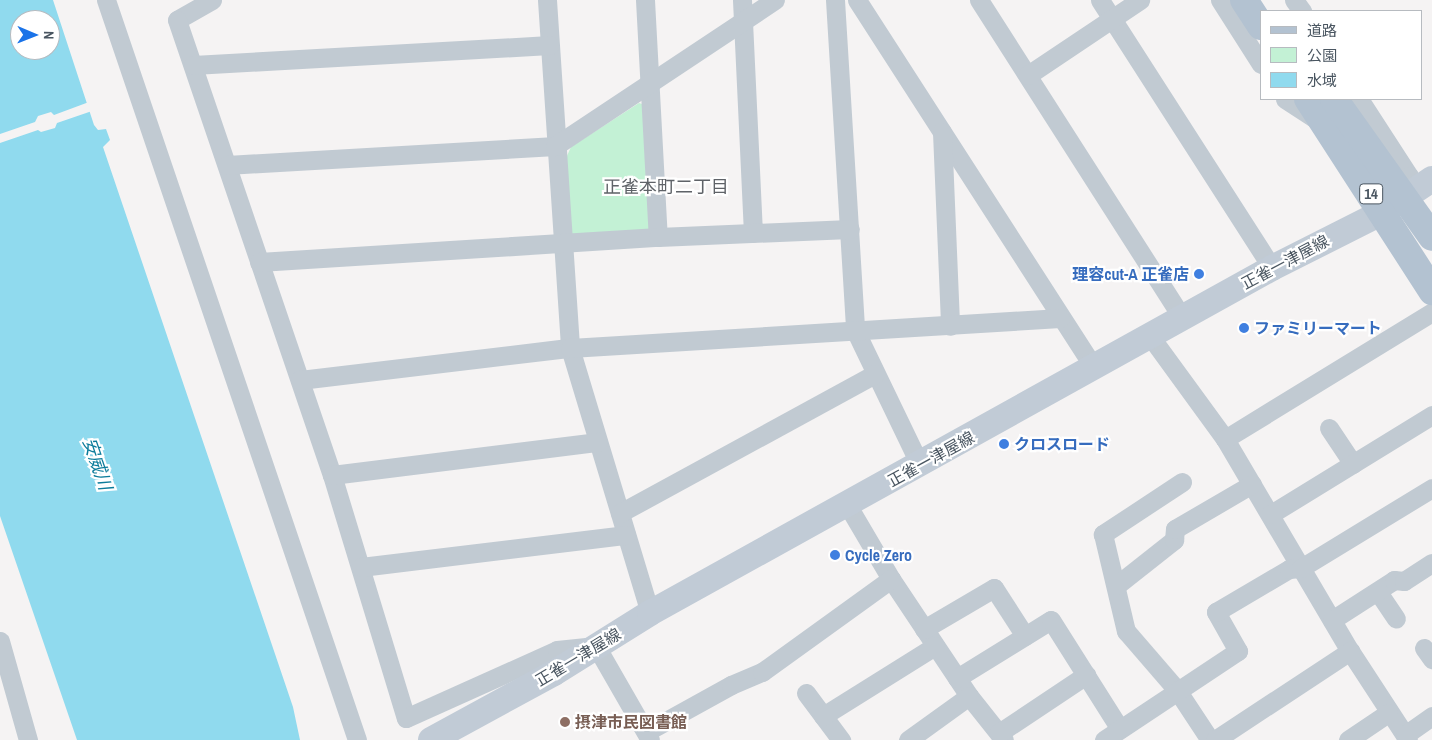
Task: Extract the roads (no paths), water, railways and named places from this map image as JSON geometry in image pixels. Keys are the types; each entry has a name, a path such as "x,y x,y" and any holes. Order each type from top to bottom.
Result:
{"main road":[{"path":"1244,0 1260,24"},
{"name":"14","path":"1309,100 1383,212 1432,291"},
{"name":"14","path":"1335,100 1381,168 1406,197 1432,236"},
{"name":"正雀一津屋線","path":"431,740 554,673 650,613 848,506 1272,268 1383,212 1432,179"}],"street":[{"path":"106,0 357,740"},
{"path":"212,0 177,20 332,475 406,718 557,650 596,646 648,736 731,685 762,672 890,579"},
{"path":"547,0 561,245 570,348 650,613"},
{"path":"645,0 648,84 658,237"},
{"path":"742,0 753,233"},
{"path":"227,165 555,146 775,0"},
{"path":"835,0 856,330 875,374 920,465"},
{"path":"857,0 942,130 1060,318 1094,368"},
{"path":"979,0 1182,318"},
{"path":"1100,0 1272,268"},
{"path":"1028,75 1140,0"},
{"path":"1220,0 1260,62"},
{"path":"193,65 549,45"},
{"path":"1287,100 1325,125"},
{"path":"1360,100 1409,176 1406,197"},
{"path":"942,130 950,326"},
{"path":"259,262 561,245 658,237 850,230"},
{"path":"1225,439 1432,312"},
{"path":"300,380 570,348 1060,318"},
{"path":"1150,336 1225,439 1350,651 1388,713 1406,738 1432,716"},
{"path":"620,513 875,374"},
{"path":"1270,514 1432,416"},
{"path":"1329,428 1353,464"},
{"path":"332,475 598,442"},
{"path":"1182,482 1103,534 1117,585 1126,631 1177,690 1210,740"},
{"path":"1117,585 1174,540 1175,529 1252,484"},
{"path":"1104,740 1238,651 1216,612 1289,569 1301,568 1432,488"},
{"path":"848,506 890,579 969,696 1001,736 1086,676"},
{"path":"360,567 626,534"},
{"path":"1332,620 1394,580 1404,581 1432,563"},
{"path":"924,629 994,588 1025,636"},
{"path":"1378,592 1396,619"},
{"path":"957,678 1051,620 1120,729"},
{"path":"0,641 28,740"},
{"path":"823,716 935,646"},
{"path":"1215,740 1350,651"},
{"path":"806,693 841,740"},
{"path":"908,740 969,696"},
{"path":"1348,740 1388,713"}],"water":[{"name":"安威川","path":"0,0 53,0 56,10 10,10 10,60 60,60 60,21 94,125 98,130 106,129 110,140 103,147 293,707 300,740 77,740 0,516"}],"place":[{"name":"理容cut-A 正雀店","path":"1199,274"},
{"name":"ファミリーマート","path":"1244,328"},
{"name":"クロスロード","path":"1004,444"},
{"name":"Cycle Zero","path":"835,555"},
{"name":"摂津市民図書館","path":"565,722"}],"district":[{"name":"正雀本町二丁目","path":"666,187"}]}
